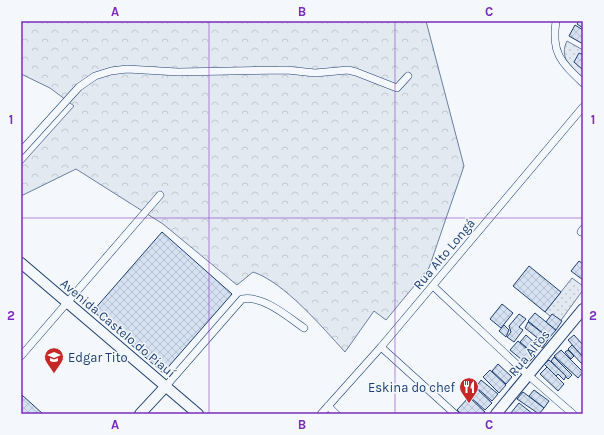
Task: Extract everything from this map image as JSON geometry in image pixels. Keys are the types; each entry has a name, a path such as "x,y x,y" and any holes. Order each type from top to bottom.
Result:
{"main road":[{"name":"Avenida Castelo do Piauí","path":"21,263 198,414"},
{"name":"Rua Altos","path":"496,414 583,309"},
{"path":"140,414 166,386"}],"street":[{"path":"556,21 554,38 557,52 564,65 583,82"},
{"path":"21,151 76,90 95,76 111,71 128,69 178,72 287,70 315,73 348,70 397,88 408,76"},
{"name":"Rua Alto Longá","path":"321,414 381,347 583,107"},
{"path":"21,356 160,195"},
{"path":"433,286 528,375 573,414"},
{"path":"166,386 242,299 253,299 268,305 304,328"},
{"path":"381,347 455,414"},
{"path":"328,406 336,414"}],"green space":[{"path":"21,21 426,21 464,166 429,268 386,320 374,311 345,352 302,306 277,285 265,277 253,272 237,285 163,224 76,169 21,196 21,165 74,106 50,88 21,74"},
{"path":"567,41 583,50 583,77 567,62 564,52"},
{"path":"572,278 583,286 583,290 559,323 545,312"}],"building":[{"path":"579,21 583,21 583,28 577,24"},
{"path":"575,25 583,30 583,44 569,36"},
{"path":"579,53 583,55 583,70 574,62"},
{"path":"162,232 232,294 163,373 93,311"},
{"path":"579,261 583,264 583,280 571,271"},
{"path":"529,266 561,292 545,312 513,286"},
{"path":"502,304 513,313 501,328 490,319"},
{"path":"535,313 556,330 549,338 528,321"},
{"path":"519,314 526,319 519,327 523,330 514,342 507,337 511,332 509,326"},
{"path":"552,314 562,321 556,330 546,322"},
{"path":"528,322 549,338 545,344 525,328"},
{"path":"504,325 509,330 506,337 499,331"},
{"path":"526,335 538,346 532,352 520,342"},
{"path":"574,335 583,345 582,356 568,340"},
{"path":"536,339 545,344 542,348 534,342"},
{"path":"518,341 535,356 527,364 510,350"},
{"path":"572,345 583,357 583,365 568,349"},
{"path":"561,350 583,372 578,378 554,356"},
{"path":"568,350 574,356 571,359 565,352"},
{"path":"554,357 572,375 568,379 551,361"},
{"path":"549,360 566,376 564,380 558,374 556,376 544,364"},
{"path":"498,364 512,377 506,384 492,371"},
{"path":"547,367 564,384 558,391 540,374"},
{"path":"514,368 519,373 515,377 510,373"},
{"path":"490,370 506,385 499,393 483,377"},
{"path":"481,380 498,394 492,401 476,387"},
{"path":"476,388 492,403 485,410 469,396"},
{"path":"534,390 549,401 544,408 529,396"},
{"path":"523,392 544,408 539,414 517,399"},
{"path":"22,395 43,414 21,414"},
{"name":"Eskina do chef","path":"469,397 485,412 483,414 461,414 457,410"},
{"path":"519,403 533,414 510,414"}],"place":[{"name":"Edgar Tito","path":"54,374"},
{"name":"Eskina do chef","path":"469,404"}]}
